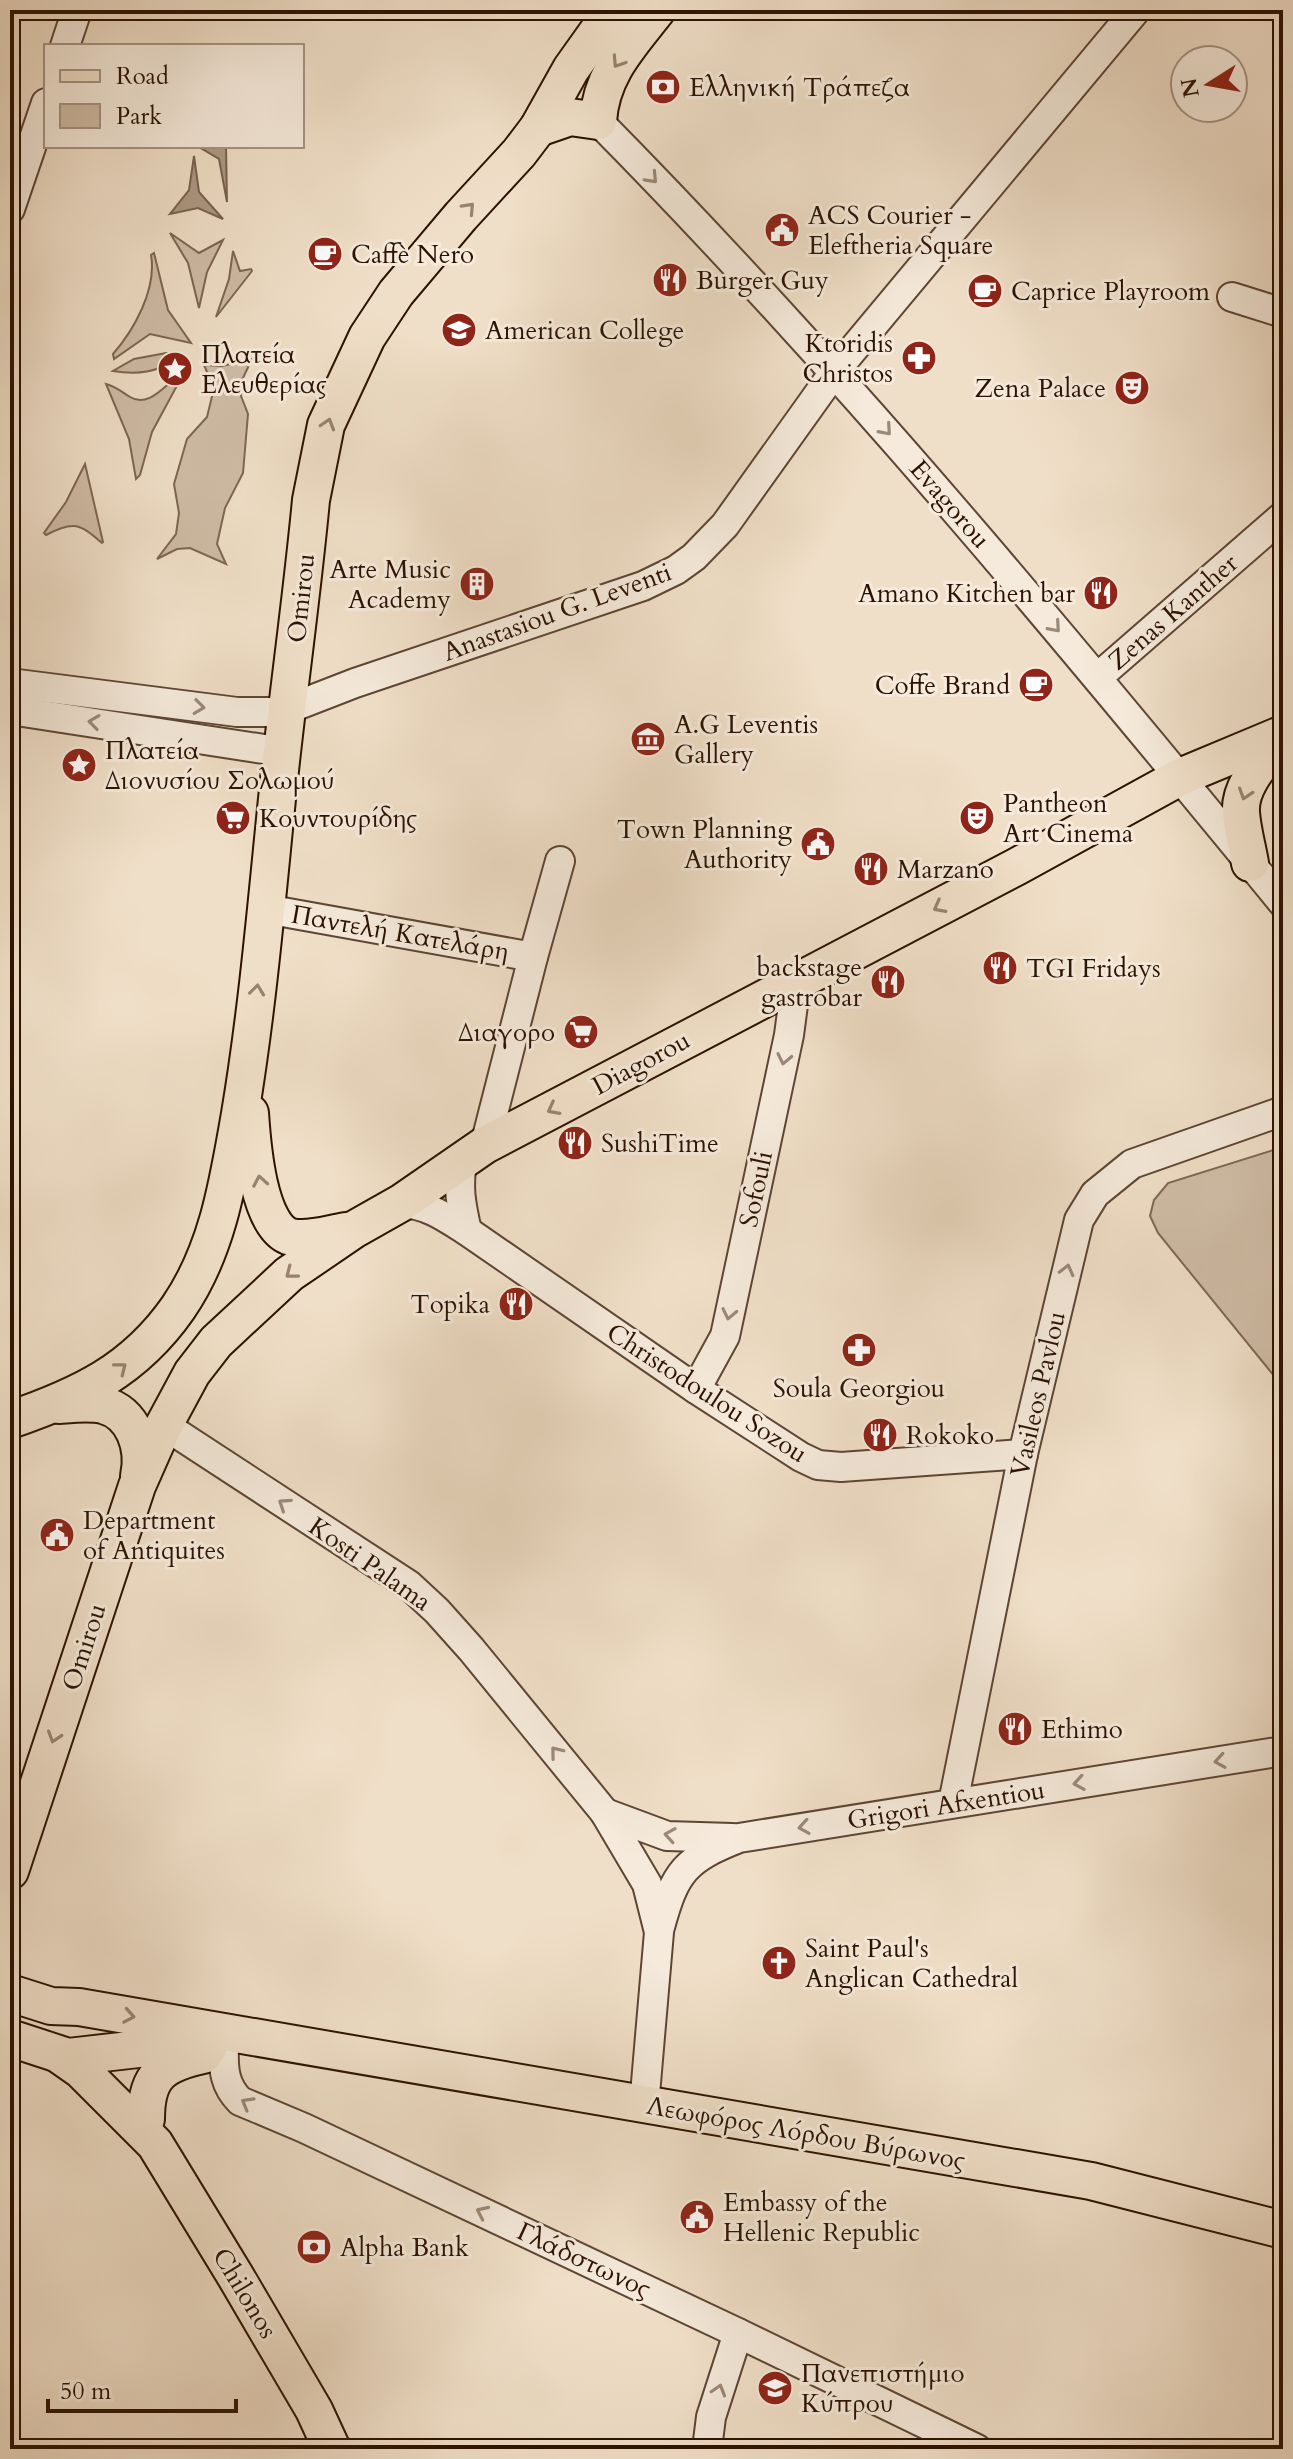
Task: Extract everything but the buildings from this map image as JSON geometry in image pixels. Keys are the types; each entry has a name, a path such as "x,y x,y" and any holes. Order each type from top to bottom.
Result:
{"main road":[{"name":"Omirou","path":"179,1307 205,1261 225,1198 248,1067 311,500 326,425 367,337 396,293 519,153 538,128 571,69 613,10"},
{"path":"538,128 570,117 598,121 602,91 612,69 657,10"},
{"path":"1250,863 1241,812 1242,796 1283,735"},
{"name":"Diagorou","path":"164,1425 192,1373 216,1342 289,1274 474,1152 1180,777 1283,735"},
{"path":"248,1067 254,1146 270,1221 278,1231 304,1239 355,1229"},
{"path":"10,1420 53,1405 111,1376 150,1343 179,1307"},
{"path":"164,1425 161,1376 164,1354 179,1307"},
{"path":"53,1405 102,1405 123,1417 131,1425 141,1449 142,1466 137,1486"},
{"name":"Omirou","path":"10,1871 137,1486 164,1425"},
{"name":"Λεωφόρος Λόρδου Βύρωνος","path":"10,1993 51,2006 79,2007 1091,2181 1283,2230"},
{"path":"51,2006 90,2034 105,2053 149,2130"},
{"name":"Λεωφόρος Λόρδου Βύρωνος","path":"10,2038 61,2056 177,2046 326,2050"},
{"path":"149,2130 146,2095 157,2075 178,2061 224,2049"},
{"path":"61,2056 149,2130"},
{"name":"Chilonos","path":"149,2130 314,2410 332,2449"}],"street":[{"path":"66,44 77,10"},
{"name":"Anastasiou G. Leventi","path":"288,709 355,683 643,586 676,570 694,557 725,525 835,371 1136,10"},
{"path":"10,209 44,109"},
{"name":"Evagorou","path":"598,121 835,371 1098,677 1283,903"},
{"path":"1232,297 1283,313"},
{"name":"Zenas Kanther","path":"1098,677 1283,516"},
{"path":"10,683 237,712 288,709"},
{"path":"12,711 283,752"},
{"name":"Παντελή Κατελάρη","path":"474,1152 560,861"},
{"name":"Παντελή Κατελάρη","path":"266,909 533,957"},
{"name":"Sofouli","path":"696,1389 725,1336 789,1035 796,982"},
{"name":"Vasileos Pavlou","path":"953,1803 1023,1454 1079,1220 1095,1194 1120,1171 1147,1157 1283,1111"},
{"path":"467,1231 459,1185 474,1152"},
{"name":"Christodoulou Sozou","path":"401,1203 418,1204 434,1210 696,1389 818,1465 841,1467 1023,1454"},
{"name":"Kosti Palama","path":"164,1425 409,1585 471,1649 605,1813 647,1884 659,1932 644,2106"},
{"name":"Grigori Afxentiou","path":"659,1932 669,1893 681,1873 702,1855 739,1838 1283,1751"},
{"path":"605,1813 667,1836 739,1838"},
{"name":"Γλάδστωνος","path":"224,2049 223,2072 232,2094 240,2101 304,2128 977,2449"},
{"path":"707,2449 711,2417 738,2333"}],"green space":[{"path":"170,233 199,253 223,240 207,272 199,308 188,263"},
{"path":"233,251 240,271 252,271 216,317 229,279"},
{"path":"154,253 168,310 191,343 150,334 114,359 113,354 136,321 147,295 151,281 151,255"},
{"path":"180,353 158,369 131,373 113,371 134,359"},
{"path":"252,359 242,380 241,396 248,414 243,473 225,508 217,544 226,564 190,548 177,549 157,559 176,534 179,513 174,484 187,439 207,417 214,388 204,365 222,366"},
{"path":"177,377 180,380 152,432 140,475 136,479 129,439 106,384 130,397 143,400 155,395"},
{"path":"85,464 103,542 76,526 63,527 46,535 44,533 66,502"},
{"path":"1283,1147 1283,1387 1158,1233 1150,1216 1154,1200 1168,1183"}],"shaded area":[{"path":"201,148 226,148 227,202 219,159"},
{"path":"194,156 199,192 223,219 198,208 170,214 189,190"}],"place":[{"name":"Ελληνική Τράπεζα","path":"663,87"},
{"name":"ACS Courier - Eleftheria Square","path":"782,230"},
{"name":"Caffè Nero","path":"325,254"},
{"name":"Burger Guy","path":"670,280"},
{"name":"Caprice Playroom","path":"985,291"},
{"name":"American College","path":"459,330"},
{"name":"Ktoridis Christos","path":"919,358"},
{"name":"Πλατεία Ελευθερίας","path":"175,369"},
{"name":"Zena Palace","path":"1132,388"},
{"name":"Arte Music Academy","path":"477,584"},
{"name":"Amano Kitchen bar","path":"1101,593"},
{"name":"Coffe Brand","path":"1036,685"},
{"name":"A.G Leventis Gallery","path":"648,739"},
{"name":"Πλατεία Διονυσίου Σολωμού","path":"79,765"},
{"name":"Κουντουρίδης","path":"233,818"},
{"name":"Pantheon Art Cinema","path":"977,818"},
{"name":"Town Planning Authority","path":"818,844"},
{"name":"Marzano","path":"871,869"},
{"name":"TGI Fridays","path":"1000,968"},
{"name":"backstage gastrobar","path":"888,982"},
{"name":"Διαγορο","path":"581,1032"},
{"name":"SushiTime","path":"575,1143"},
{"name":"Topika","path":"516,1304"},
{"name":"Soula Georgiou","path":"859,1350"},
{"name":"Rokoko","path":"880,1435"},
{"name":"Department of Antiquites","path":"57,1535"},
{"name":"Ethimo","path":"1015,1729"},
{"name":"Saint Paul's Anglican Cathedral","path":"779,1963"},
{"name":"Embassy of the Hellenic Republic","path":"697,2217"},
{"name":"Alpha Bank","path":"314,2247"},
{"name":"Πανεπιστήμιο Κύπρου","path":"775,2388"}]}
